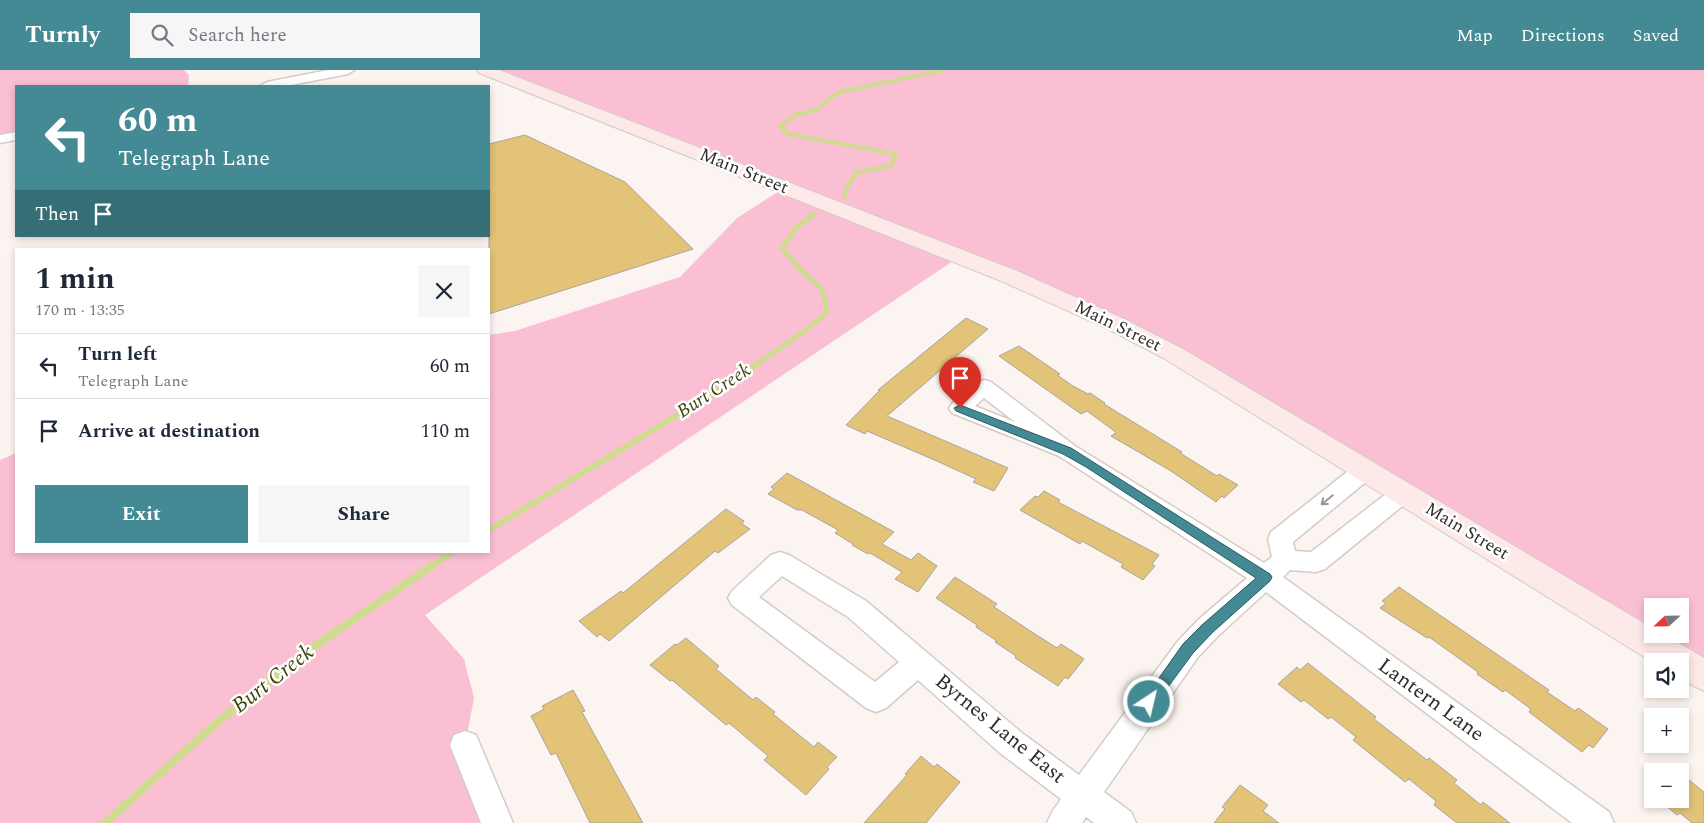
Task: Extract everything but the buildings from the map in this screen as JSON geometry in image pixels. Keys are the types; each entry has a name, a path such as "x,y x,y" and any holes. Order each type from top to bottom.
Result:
{"main road":[{"name":"Main Street","path":"485,70 1009,276 1112,322 1174,354 1704,676"}],"street":[{"path":"272,85 348,70"},
{"path":"0,139 15,136"},
{"name":"Lantern Lane","path":"1067,451 1275,568 1598,823"},
{"path":"1275,568 1280,539 1365,470"},
{"path":"1063,823 1188,649 1208,628 1275,568 1316,562 1403,493"},
{"name":"Byrnes Lane East","path":"919,662 876,699 741,598 780,562 857,609 919,662 959,700 1011,743 1120,823"},
{"path":"465,745 497,823"}],"shaded area":[{"path":"0,70 184,70 189,75 188,85 15,85 15,136 0,139"},
{"path":"485,70 1704,70 1704,676 1689,667 1689,653 1666,653 1649,643 1689,643 1689,598 1644,598 1644,640 1112,322 959,257 425,615 464,659 474,698 465,745 497,823 0,823 0,460 15,453 15,553 490,553 490,335 515,331 680,277 737,218 784,188"}],"waterway":[{"name":"Burt Creek","path":"844,197 848,185 857,172 891,166 896,154 788,134 780,126 795,115 816,110 839,92 944,70"},
{"name":"Burt Creek","path":"760,362 810,327 827,312 822,289 801,270 782,248 796,228 814,214"},
{"name":"Burt Creek","path":"490,529 727,385 761,361"},
{"name":"Burt Creek","path":"431,567 451,553"},
{"name":"Burt Creek","path":"105,823 213,726 302,655 433,565"}],"route":[{"path":"960,408 1067,451 1265,577 1208,628 1188,649 1149,702"}]}
